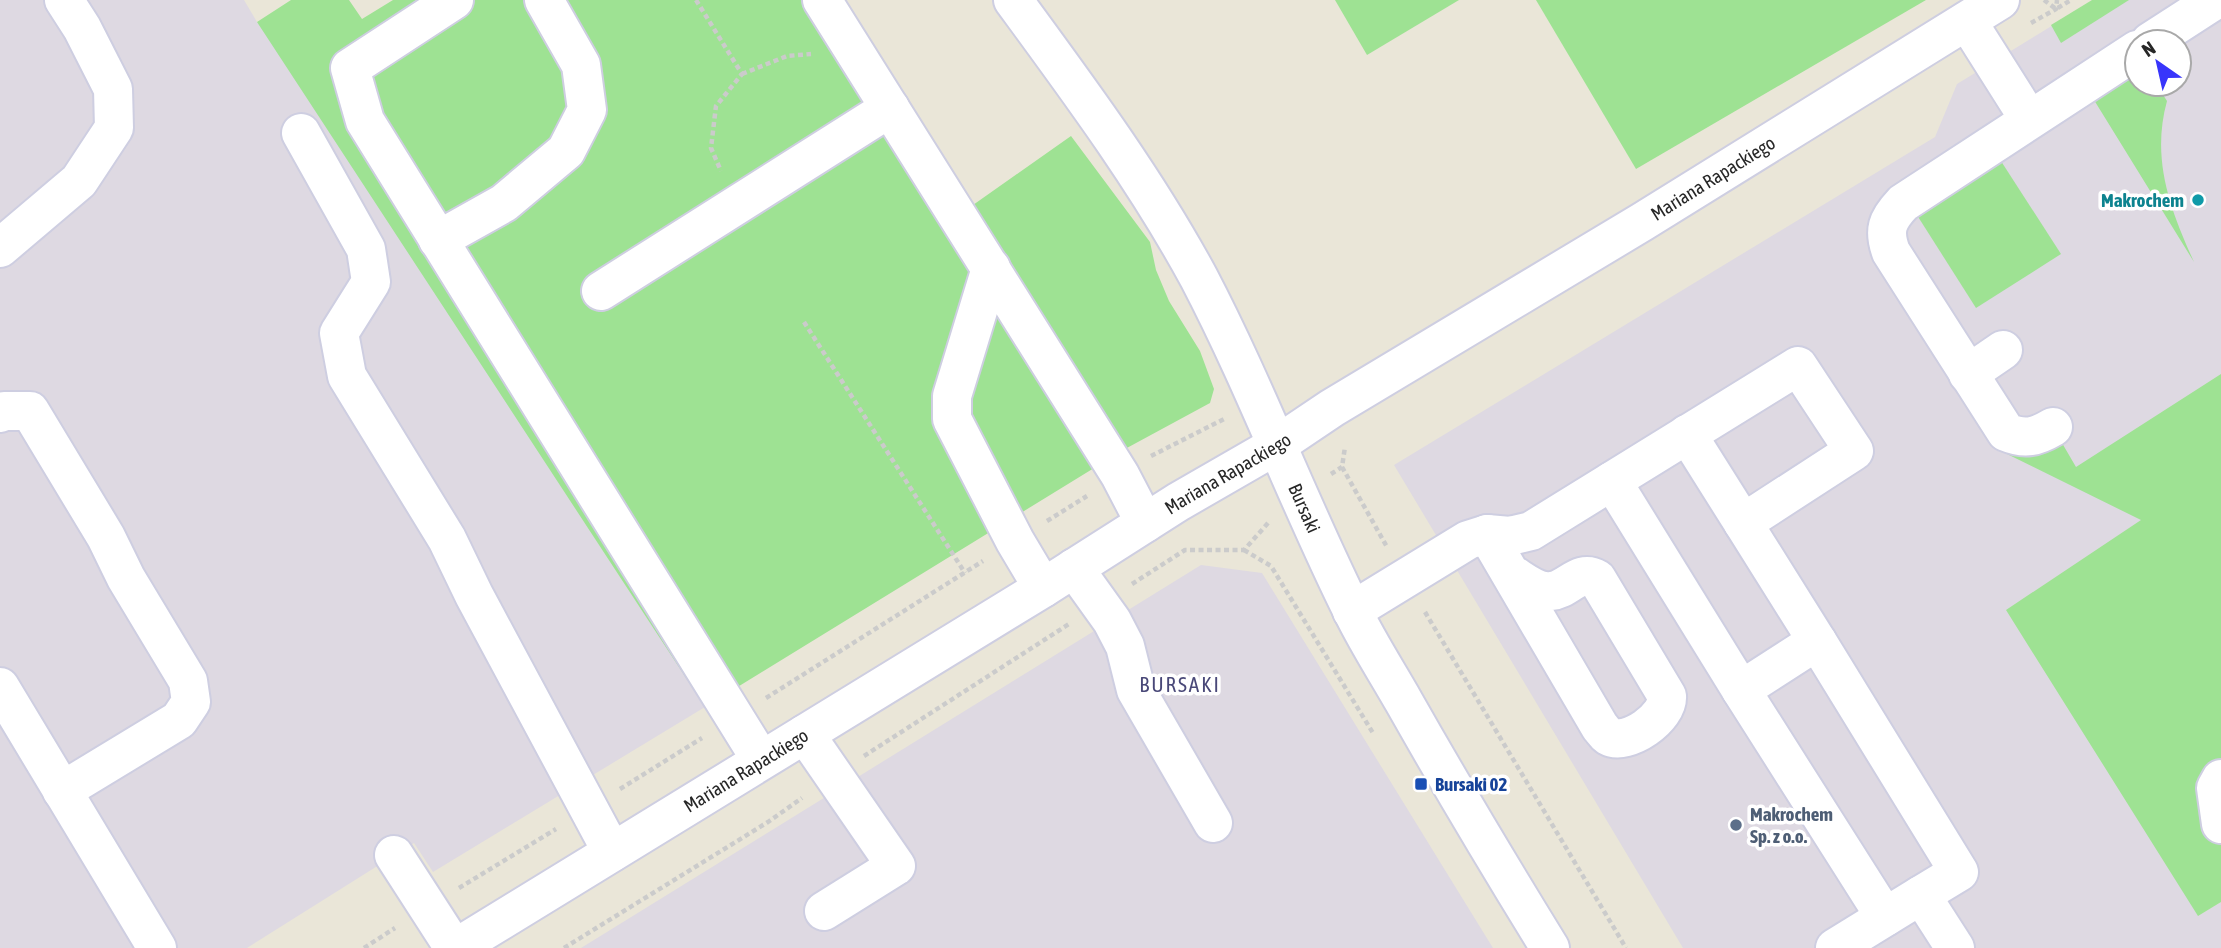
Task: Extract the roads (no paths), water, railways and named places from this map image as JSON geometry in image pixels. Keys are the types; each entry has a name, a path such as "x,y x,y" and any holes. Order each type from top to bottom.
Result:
{"street":[{"path":"0,248 79,181 114,128 113,89 82,28 64,0"},
{"path":"454,0 350,68 365,121 761,760"},
{"path":"438,240 504,203 566,151 587,110 581,65 544,0"},
{"path":"822,0 1121,475 1145,523"},
{"name":"Bursaki","path":"1013,0 1098,116 1198,276 1234,348 1352,611 1454,791 1549,948"},
{"name":"Mariana Rapackiego","path":"462,946 1178,502 1277,445 1332,408 1642,222 2000,0"},
{"path":"2172,28 2215,0"},
{"path":"1967,21 2029,119"},
{"path":"2053,427 2029,438 2016,437 2006,432 1891,252 1886,240 1886,228 1902,203 2123,60"},
{"path":"601,291 890,108"},
{"path":"301,133 366,249 371,282 339,333 348,376 447,539 480,607 612,852"},
{"path":"991,268 952,396 952,419 1015,541 1043,588"},
{"path":"1968,374 2003,350"},
{"path":"1352,611 1468,540 1487,534 1510,536 1531,531 1798,366 1854,451 1743,523"},
{"path":"0,413 30,411 188,681 191,702 178,720 62,791"},
{"path":"1687,434 1959,872 1835,948"},
{"path":"1612,481 1885,917"},
{"path":"1487,534 1600,727 1609,736 1627,737 1657,720 1668,704 1667,696 1597,579 1583,576 1554,592 1537,590 1510,573"},
{"path":"1074,568 1125,646 1136,690 1213,823"},
{"path":"1741,690 1816,641"},
{"path":"0,687 157,948"},
{"path":"805,734 896,866 824,911"},
{"path":"2221,779 2216,788 2221,824"},
{"path":"394,856 428,908 462,946"},
{"path":"1921,895 1955,948"}],"place":[{"name":"Makrochem","path":"2198,200"},
{"name":"Bursaki 02","path":"1421,784"},
{"name":"Makrochem Sp. z o.o.","path":"1736,825"}],"district":[{"name":"BURSAKI","path":"1180,685"}]}
